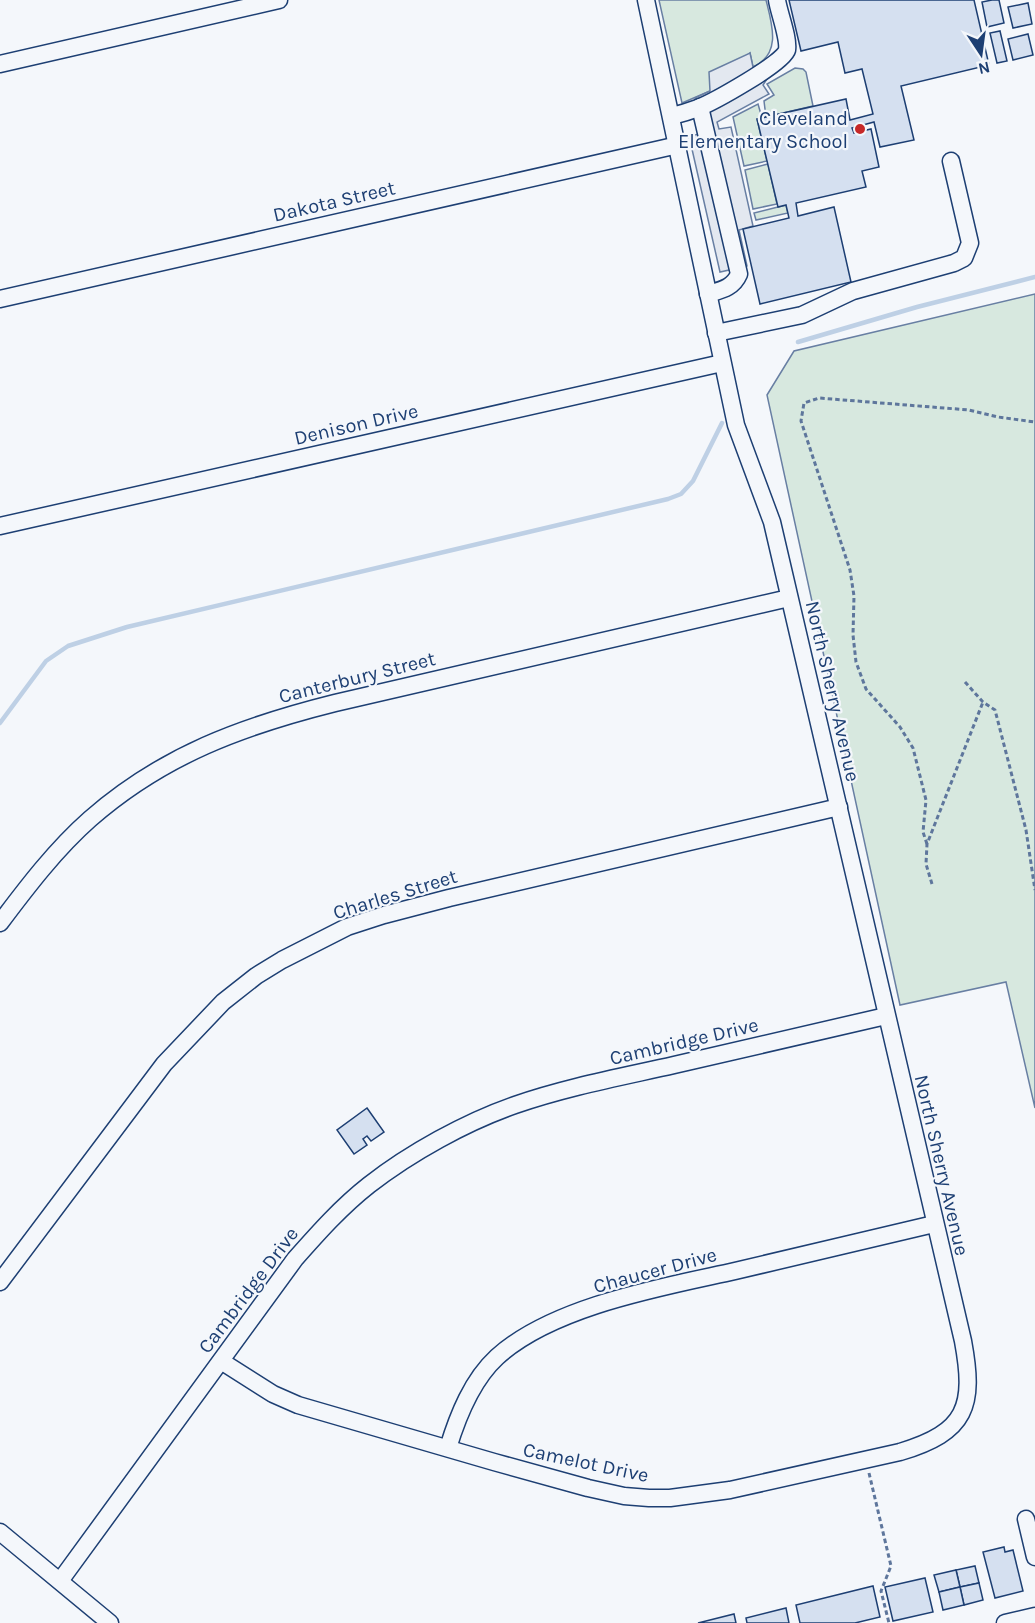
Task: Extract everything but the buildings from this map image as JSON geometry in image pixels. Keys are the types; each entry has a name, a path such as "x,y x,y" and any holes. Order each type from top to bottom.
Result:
{"street":[{"path":"0,64 279,0"},
{"name":"North Sherry Avenue","path":"646,0 736,425 772,522 963,1341 967,1364 968,1395"},
{"path":"672,116 700,107 764,72 786,53 787,44 777,0"},
{"path":"700,107 739,274 736,282 729,287 708,294"},
{"name":"Dakota Street","path":"0,299 678,145"},
{"path":"716,333 802,315 853,291 954,263 964,258 970,243 951,161"},
{"name":"Denison Drive","path":"0,526 722,363"},
{"name":"Canterbury Street","path":"0,923 65,843 89,820 118,796 153,773 220,738 326,705 789,598"},
{"name":"Charles Street","path":"0,1282 164,1064 223,1002 256,976 282,960 347,927 449,897 839,807"},
{"name":"Cambridge Drive","path":"60,1581 295,1258 340,1210 369,1185 430,1145 481,1119 515,1105 886,1016"},
{"name":"Chaucer Drive","path":"448,1448 465,1403 486,1370 497,1357 516,1342 544,1327 571,1315 652,1290 934,1224"},
{"name":"Camelot Drive","path":"221,1360 273,1394 298,1405 588,1488 624,1496 649,1498 679,1497 730,1490 925,1445 939,1437 957,1419 965,1406 968,1395"},
{"path":"1026,1520 1035,1557"},
{"path":"0,1532 110,1623"},
{"path":"1005,1623 1035,1616"}],"path":[{"path":"927,844 923,832 926,800 913,748 900,727 866,689 856,662 853,635 854,596 850,570 801,421 804,403 819,398 969,410 1035,423"},
{"path":"965,682 983,702 995,710 1026,830 1035,890"},
{"path":"932,884 926,864 927,844 983,702"},
{"path":"866,1460 891,1566 881,1591 889,1623"}],"shaded area":[{"path":"659,0 766,0 773,38 768,54 753,67 750,53 710,91 682,103"},
{"path":"750,53 753,67 758,65 767,79 763,85 769,94 717,122 719,129 731,127 753,226 739,230 747,266 720,272 689,136 700,134 695,98 710,91 709,72"},
{"path":"795,68 806,72 813,106 766,117 764,101 774,95 767,84"},
{"path":"758,104 762,118 757,119 767,161 744,166 733,117"},
{"path":"768,164 777,204 753,209 745,170"},
{"path":"786,205 788,213 756,220 754,213"},
{"path":"1035,294 1035,1108 1006,982 900,1005 767,395 794,351"}],"waterway":[{"path":"798,342 917,307 1035,277"},
{"path":"0,723 46,661 68,646 127,627 668,499 681,494 693,481 722,423"}],"place":[{"name":"Cleveland Elementary School","path":"860,129"}]}
